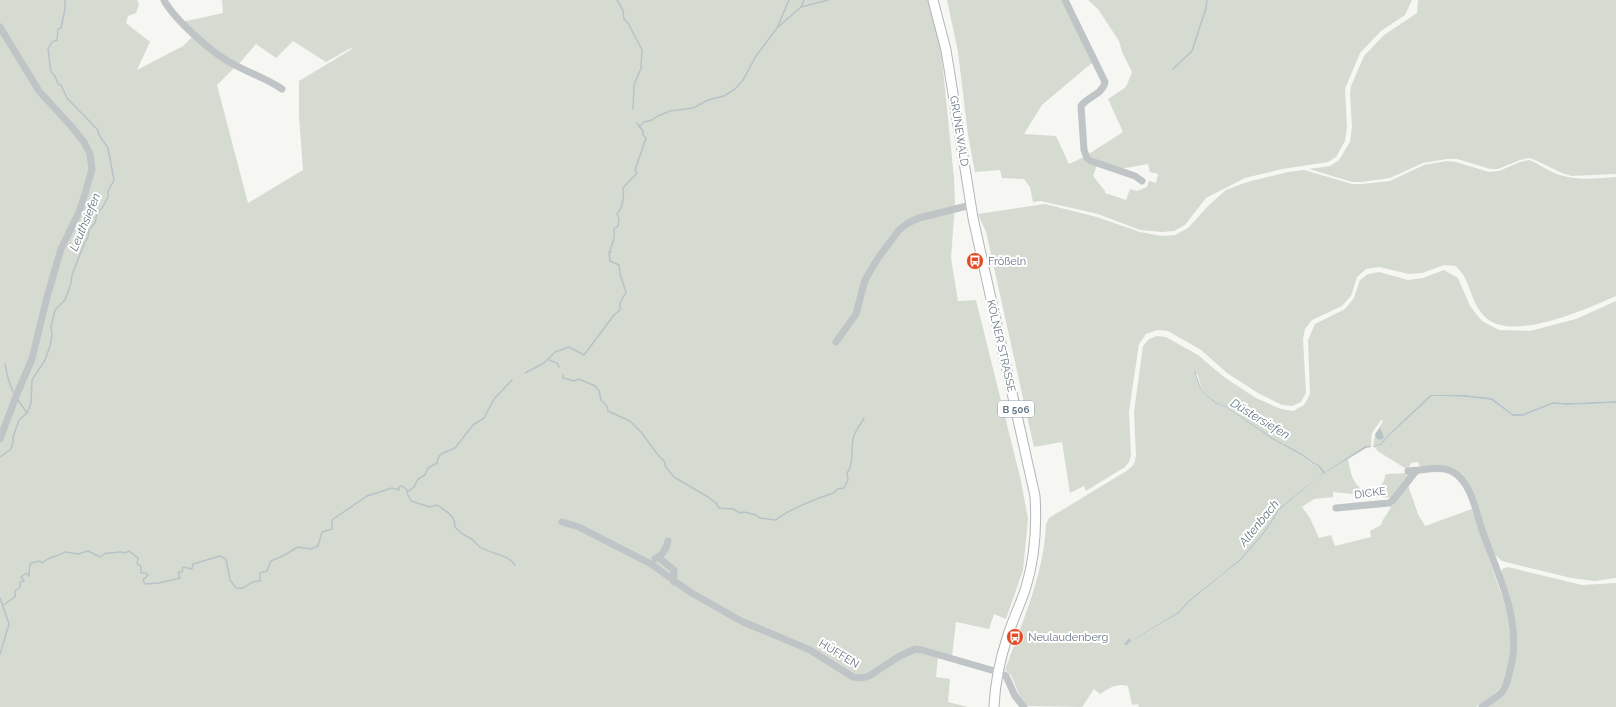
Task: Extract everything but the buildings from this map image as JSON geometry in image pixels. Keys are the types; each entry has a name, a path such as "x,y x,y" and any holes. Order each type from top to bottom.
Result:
{"main road":[{"name":"GRUNEWALD","path":"933,0 946,50 972,212"},
{"name":"KÖLNER STRASSE","path":"972,212 1031,473 1036,502 1036,535 1031,566 1026,588 1008,636 998,672"},
{"name":"B 506","path":"994,707 998,672"}],"street":[{"path":"164,0 174,16 229,62 260,76 282,89"},
{"path":"1065,0 1105,82 1102,89 1084,101 1081,106 1085,154 1091,161 1135,176 1142,181"},
{"path":"0,27 39,91 84,142 90,154 92,169 79,212 61,249 47,296 32,359 16,394 0,439"},
{"path":"836,342 856,314 865,280 878,258 899,230 908,223 919,218 972,212"},
{"path":"1408,471 1442,469 1452,472 1461,478 1469,489 1512,614 1515,640 1512,666 1507,682 1502,692 1482,707"},
{"name":"DICKE","path":"1336,508 1389,503 1416,471"},
{"name":"HÜFFEN","path":"562,522 579,527 651,564 674,582 740,621 810,650 853,677 862,678 869,676 898,658 915,650 922,650 998,672"},
{"path":"651,564 654,560 659,558 667,547 668,541"},
{"path":"659,558 674,570 674,582"},
{"path":"998,672 1006,676 1012,691 1024,707"},
{"path":"1006,696 1012,691"}],"shaded area":[{"path":"0,0 137,0 139,4 136,13 128,16 126,23 150,42 137,70 183,46 194,35 235,67 217,85 248,203 303,170 299,115 299,81 352,49 351,48 326,62 293,41 276,58 256,44 238,65 233,63 182,22 223,13 222,0 928,0 937,28 942,59 954,178 955,204 951,258 958,301 976,300 1021,481 1028,519 1023,570 1006,619 994,614 989,629 956,622 952,656 938,656 936,677 950,679 948,702 968,707 0,707"},
{"path":"947,0 1062,0 1093,62 1042,105 1024,134 1056,136 1069,164 1084,157 1097,165 1093,176 1105,193 1126,200 1130,189 1137,191 1147,187 1149,181 1156,183 1158,174 1150,172 1148,164 1120,169 1094,161 1087,155 1123,132 1108,99 1126,87 1132,72 1122,52 1119,41 1098,9 1088,0 1412,0 1405,15 1381,31 1360,53 1345,89 1347,127 1345,141 1336,157 1328,162 1282,169 1245,178 1206,198 1185,225 1174,231 1162,232 1140,230 1098,214 1041,201 1033,202 1030,187 1024,179 1002,178 1000,170 975,172 968,135 958,52"},
{"path":"1418,0 1616,0 1616,174 1572,176 1528,158 1498,169 1490,169 1457,159 1447,159 1423,163 1390,178 1362,182 1352,182 1309,169 1330,166 1339,160 1350,142 1352,127 1351,86 1364,56 1384,35 1417,13"},
{"path":"1529,160 1552,172 1567,177 1588,179 1616,177 1616,296 1549,321 1513,327 1497,324 1485,317 1475,302 1464,276 1456,266 1444,265 1422,273 1409,274 1379,267 1366,269 1357,277 1351,296 1342,306 1312,320 1305,329 1303,339 1306,393 1301,402 1292,406 1282,405 1258,393 1227,373 1201,350 1168,331 1157,330 1146,334 1139,344 1129,411 1131,455 1129,462 1125,467 1086,491 1084,486 1070,493 1062,442 1034,447 986,232 978,214 1045,204 1097,217 1140,232 1162,236 1175,235 1188,228 1209,205 1226,190 1247,182 1288,172 1304,170 1352,184 1362,184 1390,181 1424,165 1447,161 1456,162 1489,172 1499,171 1520,162"},
{"path":"1444,270 1458,278 1470,306 1482,321 1499,330 1530,331 1576,319 1616,301 1616,401 1568,403 1553,402 1522,414 1513,414 1492,398 1466,395 1430,395 1380,444 1373,446 1375,434 1376,438 1381,430 1380,427 1379,428 1383,421 1381,420 1372,433 1371,446 1365,446 1325,472 1318,464 1314,463 1301,453 1273,438 1227,407 1216,402 1202,391 1198,375 1194,372 1201,391 1215,403 1227,408 1272,439 1301,455 1312,464 1317,465 1323,473 1278,509 1261,535 1240,559 1189,600 1178,612 1130,640 1129,639 1124,645 1126,646 1131,641 1179,613 1190,601 1241,560 1262,536 1279,510 1320,476 1348,459 1351,473 1355,482 1365,491 1379,487 1385,479 1385,475 1410,473 1392,498 1333,492 1333,497 1314,499 1302,507 1310,518 1319,538 1331,535 1335,546 1371,537 1370,531 1381,525 1391,505 1408,485 1418,514 1425,526 1472,509 1507,611 1510,639 1510,659 1506,677 1497,691 1476,707 1139,707 1138,704 1132,705 1128,686 1120,685 1110,688 1100,694 1094,689 1082,707 1028,706 1020,697 1011,675 1005,670 1037,580 1046,524 1049,518 1128,470 1134,464 1136,456 1134,412 1143,346 1149,339 1157,336 1166,337 1198,355 1224,377 1256,398 1281,409 1293,411 1304,405 1310,394 1308,340 1315,324 1345,309 1354,298 1360,280 1368,274 1379,272 1408,280 1423,278"},
{"path":"1195,371 1202,391 1216,402 1227,407 1273,438 1301,453 1314,463 1318,464 1325,472 1365,446 1371,447 1366,448 1320,476 1279,510 1262,536 1241,560 1190,601 1179,613 1131,641 1126,646 1124,644 1129,638 1131,640 1178,612 1189,600 1240,559 1261,535 1278,509 1323,473 1317,465 1272,439 1227,408 1215,403 1201,391 1194,372"},
{"path":"1430,395 1466,395 1492,398 1513,414 1522,414 1553,402 1568,403 1616,401 1616,403 1568,405 1553,404 1523,416 1513,416 1491,400 1466,397 1432,396 1381,445 1373,447 1380,444"},
{"path":"1432,396 1466,397 1491,400 1513,416 1523,416 1553,404 1568,405 1616,403 1616,578 1595,581 1571,578 1502,561 1494,554 1457,472 1420,467 1418,462 1411,463 1408,470 1379,452 1374,447 1381,445"},
{"path":"1380,427 1384,438 1380,440 1376,438 1375,434"},
{"path":"1508,567 1582,585 1616,583 1616,707 1485,707 1501,695 1516,652 1516,628 1513,610 1501,575 1502,569"}],"waterway":[{"name":"Leuthsiefen","path":"0,457 11,449 13,437 19,420 27,413 31,403 32,380 45,360 50,346 52,335 51,327 55,310 65,300 72,275 88,237 89,230 95,223 97,213 102,208 108,197 108,191 114,180 108,148 99,135 98,130 67,98 61,85 58,84 55,76 51,72 48,49 52,42 57,40 58,29 61,28 65,9 65,0"},
{"path":"617,0 623,10 624,19 628,23 642,50 641,68 634,85 633,109"},
{"path":"777,28 789,0"},
{"path":"801,7 804,0"},
{"path":"639,127 644,122 652,120 670,111 693,108 708,100 724,96 735,89 743,80 756,56 777,28 801,7 828,0"},
{"path":"1173,69 1192,51 1206,8 1207,0"},
{"path":"525,373 544,363 555,352 569,347 584,355 614,315 620,310 620,303 626,292 620,274 619,265 610,261 609,252 611,252 610,249 614,239 614,229 618,226 619,218 617,214 623,201 623,188 637,173 635,170 646,138 637,123"},
{"path":"549,360 557,363 559,367"},
{"path":"5,364 13,392"},
{"path":"563,375 563,378 574,381 579,379 595,386 599,391 601,400 607,406 608,411 630,421 641,432 665,462 665,466 674,477 708,497 716,503 719,508 733,509 740,513 744,512 756,515 760,518 776,520 781,516 812,501 834,493 837,489 844,488 848,480 847,473 851,465 852,443 856,431 864,418"},
{"path":"3,605 15,597 15,591 20,587 20,582 24,581 21,577 26,573 29,576 29,568 31,563 40,561 42,563 65,552 78,554 88,551 100,557 106,553 125,553 129,551 138,558 137,564 141,566 141,573 146,573 148,575 143,580 145,584 159,583 180,578 178,572 182,572 183,567 192,569 193,564 220,556 226,559 230,580 236,588 243,588 254,582 260,581 260,573 267,571 271,561 298,547 311,549 318,546 322,532 332,529 332,520 367,496 392,488 399,490 399,487 402,486 407,490 407,492 414,487 418,479 425,475 428,468 437,463 439,456 455,448 473,425 484,418 494,399 512,380"},
{"path":"18,400 27,413"},
{"path":"407,493 411,501 430,507 437,505 454,519 455,527 462,534 471,539 480,547 503,556 512,561 515,565"},
{"path":"0,598 9,624 0,654"}],"place":[{"name":"Frößeln","path":"975,261"},
{"name":"Neulaudenberg","path":"1015,637"}],"water label":[{"name":"Düstersiefen","path":"1260,419"},
{"name":"Altenbach","path":"1259,523"}]}
